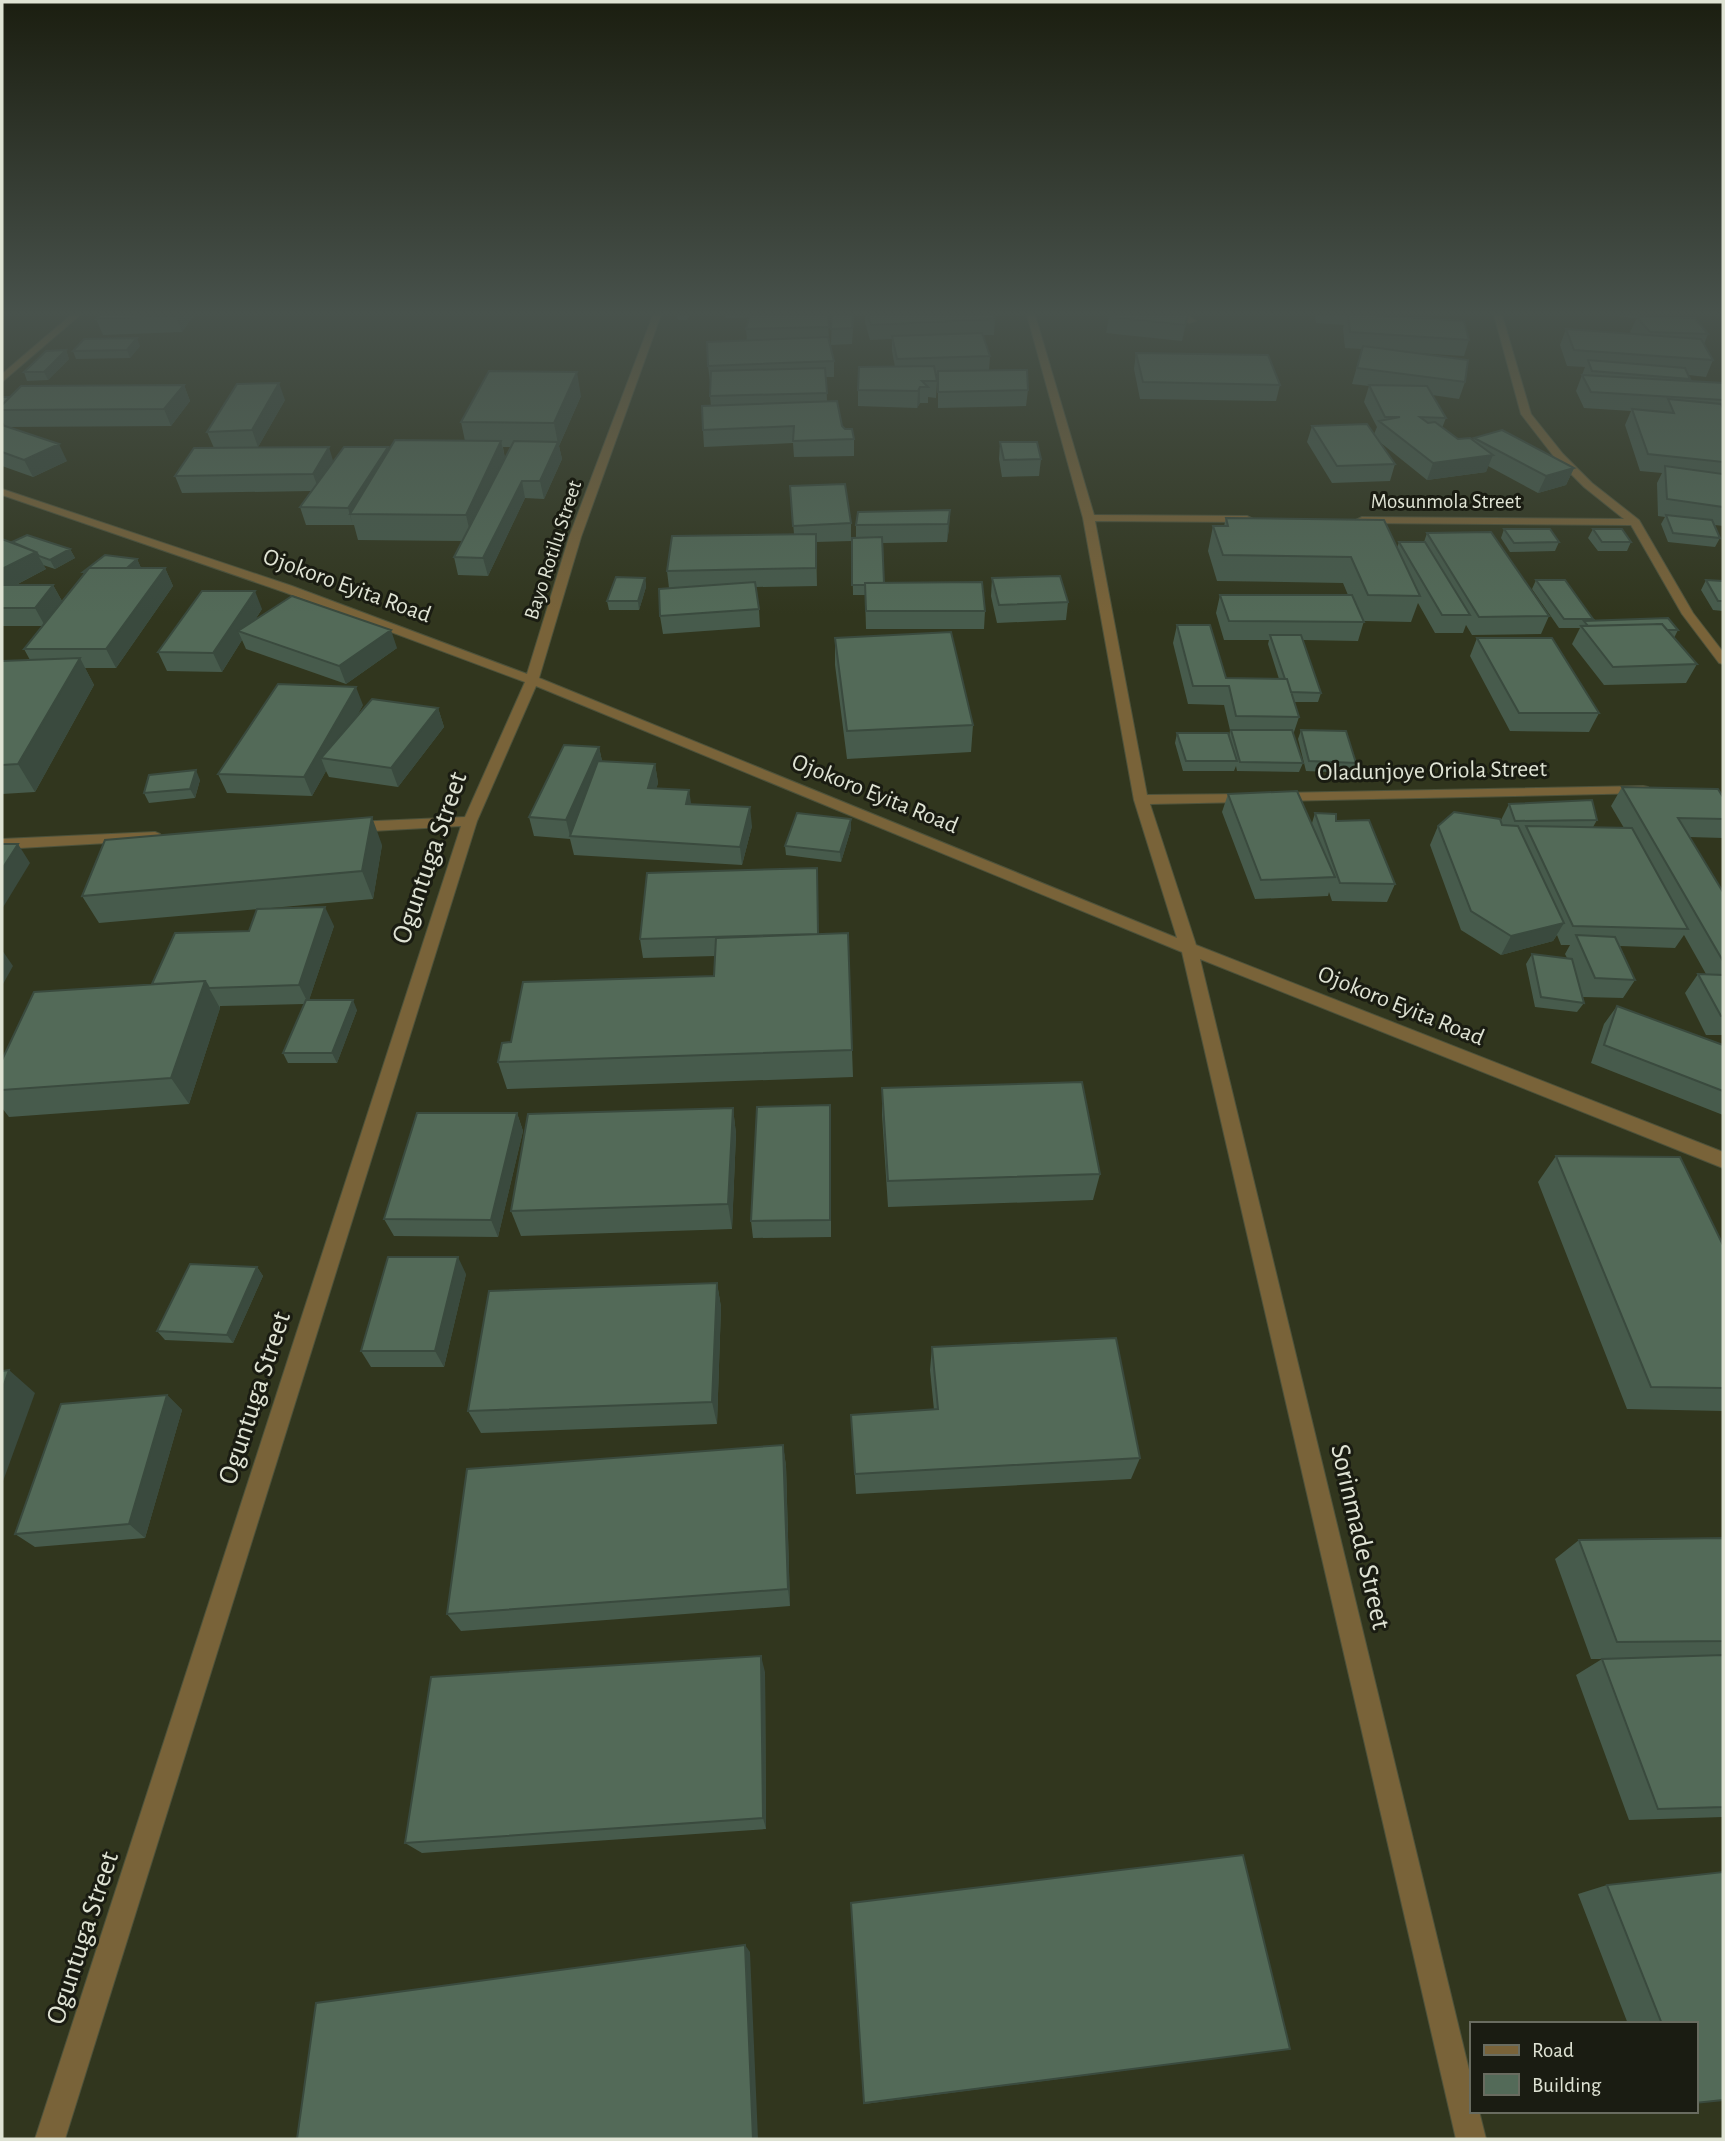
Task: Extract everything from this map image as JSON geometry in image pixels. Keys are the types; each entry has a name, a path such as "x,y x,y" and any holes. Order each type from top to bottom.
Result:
{"street":[{"name":"Bayo Rotilu Street","path":"532,680 575,537 622,415"},
{"name":"Sorinmade Street","path":"1060,415 1090,518 1141,800 1189,949 1471,2139"},
{"path":"1527,415 1559,456 1588,485 1635,522 1688,614 1723,660"},
{"name":"Ojokoro Eyita Road","path":"2,492 288,589 532,680 1189,949 1723,1160"},
{"path":"1090,518 1257,519"},
{"name":"Mosunmola Street","path":"1351,520 1635,522"},
{"name":"Oguntuga Street","path":"50,2139 470,821 532,680"},
{"name":"Oladunjoye Oriola Street","path":"1141,800 1654,790"},
{"path":"332,828 470,821"},
{"path":"2,844 167,836"}],"building":[{"path":"218,415 261,415 252,430 207,432"},
{"path":"465,415 558,415 554,423 461,422"},
{"path":"702,415 840,415 842,426 852,429 854,439 793,441 794,426 703,430"},
{"path":"1384,415 1444,415 1446,418 1420,417 1428,423 1435,422 1458,439 1470,438 1493,455 1433,463 1379,421 1400,417"},
{"path":"1634,415 1723,415 1723,462 1648,454"},
{"path":"1367,424 1395,464 1337,466 1312,426"},
{"path":"2,425 59,444 24,460 2,452"},
{"path":"1502,430 1574,468 1546,476 1474,438"},
{"path":"395,440 501,441 466,515 350,514"},
{"path":"514,441 558,442 540,481 522,481 483,558 454,557"},
{"path":"1000,442 1037,442 1041,459 1004,460"},
{"path":"329,447 313,474 175,476 194,448"},
{"path":"344,447 388,447 348,508 300,507"},
{"path":"1665,466 1723,474 1723,507 1667,499"},
{"path":"845,484 851,523 793,526 790,486"},
{"path":"950,510 948,524 856,525 858,512"},
{"path":"1666,515 1712,520 1720,538 1673,533"},
{"path":"1226,518 1384,520 1420,596 1368,595 1351,557 1223,555 1213,526 1228,526"},
{"path":"1504,529 1550,529 1559,542 1514,543"},
{"path":"1593,529 1622,529 1631,542 1602,542"},
{"path":"1491,532 1549,616 1479,617 1427,533"},
{"path":"816,534 816,568 667,571 672,536"},
{"path":"27,535 70,549 50,560 12,542"},
{"path":"882,537 884,583 852,585 852,538"},
{"path":"2,539 36,552 2,569"},
{"path":"1399,542 1425,542 1470,615 1442,615"},
{"path":"105,555 137,559 127,568 89,568 83,572"},
{"path":"89,568 165,568 106,649 24,649"},
{"path":"1060,576 1068,602 999,605 992,578"},
{"path":"616,577 645,578 638,601 607,601"},
{"path":"1536,580 1565,580 1593,619 1564,619"},
{"path":"1706,580 1723,581 1723,601 1718,601"},
{"path":"755,582 759,609 660,616 659,589"},
{"path":"982,582 985,611 866,611 865,583"},
{"path":"2,585 53,585 35,608 2,608"},
{"path":"202,591 255,591 213,653 158,652"},
{"path":"1220,595 1352,595 1364,622 1229,621"},
{"path":"292,596 391,630 339,666 238,631"},
{"path":"1668,618 1678,630 1667,630 1662,624 1588,626 1584,621"},
{"path":"1662,624 1697,664 1613,667 1581,626"},
{"path":"1177,625 1210,625 1226,678 1287,679 1299,717 1236,716 1229,686 1193,686"},
{"path":"951,632 973,725 847,731 835,638"},
{"path":"1270,635 1301,635 1321,693 1291,692"},
{"path":"1477,638 1552,638 1599,713 1519,713"},
{"path":"80,658 18,764 2,765 2,661"},
{"path":"278,684 356,687 304,777 218,774"},
{"path":"372,699 438,708 391,768 321,758"},
{"path":"1231,730 1292,730 1303,763 1240,762"},
{"path":"1301,730 1346,731 1356,763 1309,761"},
{"path":"1177,733 1228,733 1237,761 1186,761"},
{"path":"564,745 599,747 566,820 529,817"},
{"path":"598,761 655,764 648,788 689,790 686,804 750,807 740,847 570,836"},
{"path":"196,770 190,789 144,793 149,775"},
{"path":"1622,787 1718,789 1723,797 1723,819 1678,818 1723,892 1723,961"},
{"path":"1297,791 1335,877 1261,880 1228,794"},
{"path":"1592,800 1597,820 1515,821 1509,804"},
{"path":"1454,812 1500,819 1502,825 1518,826 1564,923 1511,936 1471,911 1438,826"},
{"path":"797,813 851,819 840,852 785,846"},
{"path":"1315,813 1336,814 1336,821 1369,820 1395,884 1340,883"},
{"path":"372,817 362,871 82,896 105,840"},
{"path":"1526,826 1632,828 1688,929 1573,926"},
{"path":"2,844 18,844 2,869"},
{"path":"817,868 818,934 640,939 647,873"},
{"path":"325,907 299,985 209,988 205,981 152,984 175,933 249,931 257,909"},
{"path":"848,933 852,1050 498,1062 502,1043 511,1042 523,982 714,976 716,938"},
{"path":"1576,935 1615,937 1635,980 1595,978"},
{"path":"1532,954 1572,959 1584,1003 1541,997"},
{"path":"1698,974 1723,975 1723,1016 1721,1016"},
{"path":"205,981 171,1078 2,1090 2,1060 34,992"},
{"path":"306,1000 353,1000 332,1053 283,1053"},
{"path":"1617,1006 1723,1045 1723,1091 1604,1045"},
{"path":"1082,1082 1100,1174 888,1181 882,1088"},
{"path":"830,1105 830,1220 751,1221 757,1107"},
{"path":"733,1108 728,1204 511,1211 528,1114"},
{"path":"417,1113 517,1113 491,1220 384,1219"},
{"path":"1556,1156 1680,1157 1723,1245 1723,1388 1651,1387"},
{"path":"388,1257 458,1257 435,1351 361,1351"},
{"path":"190,1264 257,1267 227,1335 157,1331"},
{"path":"717,1283 712,1402 468,1411 489,1291"},
{"path":"1116,1338 1140,1458 855,1474 851,1415 938,1409 932,1347"},
{"path":"9,1370 2,1390 2,1371"},
{"path":"167,1395 129,1524 15,1534 61,1404"},
{"path":"783,1445 788,1589 447,1614 467,1469"},
{"path":"1723,1538 1723,1641 1617,1642 1579,1540"},
{"path":"1723,1655 1723,1807 1658,1809 1602,1659"},
{"path":"761,1656 763,1818 405,1843 431,1677"},
{"path":"1243,1855 1290,2049 864,2103 851,1903"},
{"path":"1723,1872 1723,2100 1697,2103 1697,2022 1661,2022 1607,1885"},
{"path":"745,1945 753,2139 297,2139 316,2003"}]}
